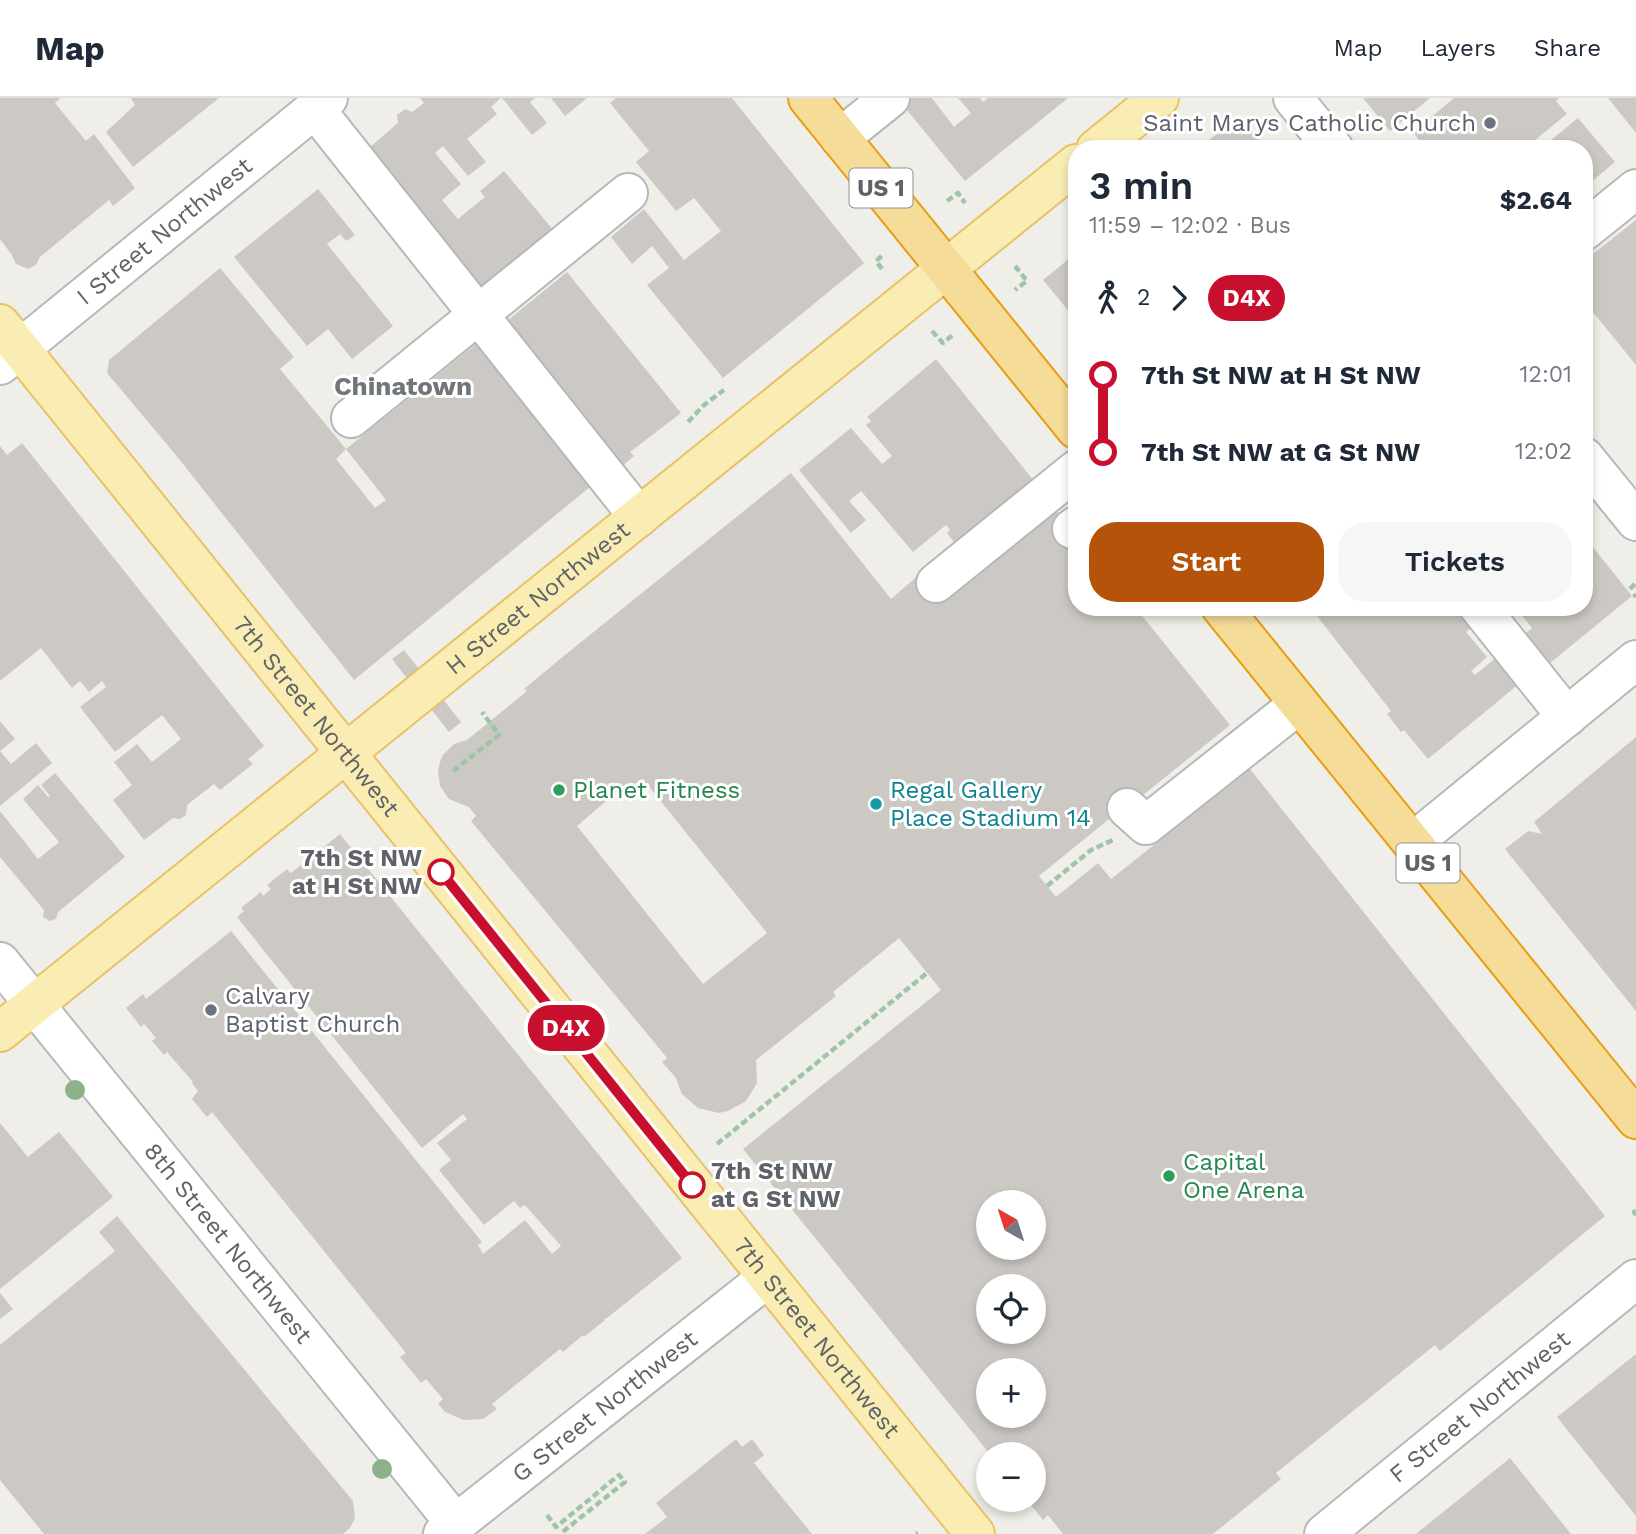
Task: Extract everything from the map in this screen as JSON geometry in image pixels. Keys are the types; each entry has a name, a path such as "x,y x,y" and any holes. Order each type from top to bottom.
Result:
{"highway":[{"name":"US 1","path":"808,98 1068,419"},
{"name":"US 1","path":"1228,616 1636,1119"}],"main road":[{"name":"H Street Northwest","path":"1110,140 1159,98"},
{"name":"H Street Northwest","path":"0,1032 946,269 1068,174"},
{"name":"7th Street Northwest","path":"7,346 346,754 975,1534"}],"street":[{"path":"840,138 890,98"},
{"path":"1293,98 1327,140"},
{"path":"321,104 480,314 639,517"},
{"name":"I Street Northwest","path":"7,346 321,104"},
{"path":"1593,224 1636,189"},
{"path":"351,418 628,193"},
{"path":"1593,468 1636,521"},
{"path":"936,583 1068,476"},
{"path":"1486,616 1567,717"},
{"path":"1412,843 1636,660"},
{"path":"1127,808 1146,825 1299,704"},
{"name":"8th Street Northwest","path":"0,962 450,1529"},
{"name":"G Street Northwest","path":"450,1529 767,1278"},
{"name":"F Street Northwest","path":"1324,1534 1636,1279"}],"path":[{"path":"947,201 958,193 965,202"},
{"path":"882,270 876,261 884,254"},
{"path":"1015,266 1027,281 1015,290"},
{"path":"932,331 943,343 954,334"},
{"path":"688,422 724,390"},
{"path":"1630,589 1636,583"},
{"path":"453,771 499,735 482,712"},
{"path":"1047,886 1091,850"},
{"path":"717,1144 928,973"},
{"path":"547,1515 556,1527 619,1475 625,1482 560,1534"}],"building":[{"path":"0,98 60,98 55,103 86,141 94,134 135,188 113,206 109,200 40,257 36,265 28,269 16,264 0,239"},
{"path":"131,98 219,98 133,167 106,132 135,105"},
{"path":"420,98 501,98 491,107 497,114 467,139 486,162 468,176 443,146 435,153 461,184 442,200 458,219 485,197 480,191 504,171 554,231 476,293 362,154 398,123 397,115 405,109 412,112 424,103"},
{"path":"502,98 535,98 530,102 547,123 532,135"},
{"path":"551,98 587,98 565,116"},
{"path":"616,98 732,98 864,263 723,378 647,285 669,268 652,246 632,264 611,237 644,209 684,260 721,231 694,198 676,211 636,162 649,151 610,103"},
{"path":"897,98 932,98 954,127 971,113 958,98 980,98 983,102 988,98 1068,98 965,181"},
{"path":"1363,98 1430,98 1390,131"},
{"name":"Saint Marys Catholic Church","path":"1454,98 1559,98 1556,101 1567,114 1535,140 1419,140 1413,132"},
{"path":"1608,98 1636,98 1636,133"},
{"path":"1240,116 1260,140 1209,140"},
{"path":"1578,118 1615,162 1593,180 1593,140 1551,140"},
{"path":"318,189 355,235 346,241 340,234 327,244 393,326 352,359 328,329 307,346 234,257"},
{"path":"1636,220 1636,365 1593,312 1593,254"},
{"path":"1068,260 1068,310 1043,280"},
{"path":"220,268 294,357 280,369 346,449 486,336 601,478 354,680 175,454 107,373 109,360","holes":["346,449 386,500 375,508 336,459"]},
{"path":"567,272 681,413 630,452 634,456 615,472 502,325"},
{"path":"936,359 1042,491 961,551 947,533 950,530 946,525 913,552 861,491 849,501 866,520 851,533 799,470 851,428 882,464 892,456 866,425 871,421 867,417"},
{"path":"22,443 264,746 248,759 253,764 220,790 214,784 187,805 186,815 180,819 173,818 144,840 113,800 132,785 114,762 137,744 152,762 181,739 162,715 115,752 80,707 106,687 102,681 89,692 80,681 72,688 41,648 0,681 0,446 7,455"},
{"path":"791,473 891,599 920,574 1055,508 1068,524 1068,616 1142,616 1230,725 1039,876 1056,897 1098,863 1111,879 1250,769 1605,1216 1440,1351 1435,1345 1276,1473 1281,1479 1213,1534 1063,1534 1048,1515 1043,1520 1037,1512 1046,1512 1046,1442 980,1442 743,1149 941,990 899,938 833,992 836,996 756,1060 757,1083 746,1101 719,1113 698,1108 682,1094 676,1078 662,1062 667,1058 471,821 476,816 469,807 449,799 440,786 438,770 443,755 454,744 467,740 527,691 524,689 560,659","holes":["646,783 767,933 703,984 577,826 619,790 626,799"]},
{"path":"1593,547 1632,596 1539,672 1515,642 1532,628 1522,616 1593,616"},
{"path":"1317,616 1466,616 1474,626 1466,632 1487,657 1471,671 1475,675 1498,656 1520,683 1428,759 1387,714 1391,711"},
{"path":"404,650 461,722 449,732 392,659"},
{"path":"0,721 15,739 0,751"},
{"path":"1636,737 1636,1011 1505,849 1528,831 1542,834 1534,822"},
{"path":"36,743 52,763 0,806 0,751 11,764"},
{"path":"55,773 125,857 58,912 56,919 50,921 43,917 44,910 0,857 0,811 38,859 59,842 23,799 38,785 50,796 41,785"},
{"path":"340,834 682,1258 584,1337 583,1335 563,1352 560,1349 492,1404 497,1409 483,1419 464,1420 445,1412 438,1404 443,1399 426,1379 421,1383 400,1357 406,1353 212,1112 207,1117 192,1099 198,1091 193,1082 167,1052 164,1055 152,1041 156,1038 144,1024 141,1027 126,1008 143,994 146,999 231,931 482,1242 478,1245 483,1254 525,1220 552,1254 561,1246 525,1205 520,1208 514,1201 484,1225 439,1170 451,1160 437,1143 467,1119 463,1114 422,1148 237,917 244,911 241,908 261,892 263,896 271,889 267,885 287,869 291,873"},
{"path":"0,1123 28,1157 59,1132 113,1197 0,1289"},
{"path":"117,1216 353,1501 355,1518 343,1534 44,1534 0,1480 0,1345 115,1251 99,1232"},
{"path":"0,1293 13,1309 0,1319"},
{"path":"1636,1354 1636,1516 1557,1417"},
{"path":"736,1439 742,1447 752,1439 764,1455 754,1463 812,1534 645,1534 667,1517 656,1503"},
{"path":"1510,1458 1571,1534 1416,1534"}],"bus line":[{"name":"D4X","path":"441,872 692,1185"}],"place":[{"name":"Saint Marys Catholic Church","path":"1490,123"},
{"name":"Planet Fitness","path":"559,790"},
{"name":"Regal Gallery Place Stadium 14","path":"876,804"},
{"name":"7th St NW at H St NW","path":"441,872"},
{"name":"Calvary Baptist Church","path":"211,1010"},
{"name":"Capital One Arena","path":"1169,1176"},
{"name":"7th St NW at G St NW","path":"692,1185"}],"district":[{"name":"Chinatown","path":"403,386"}]}
